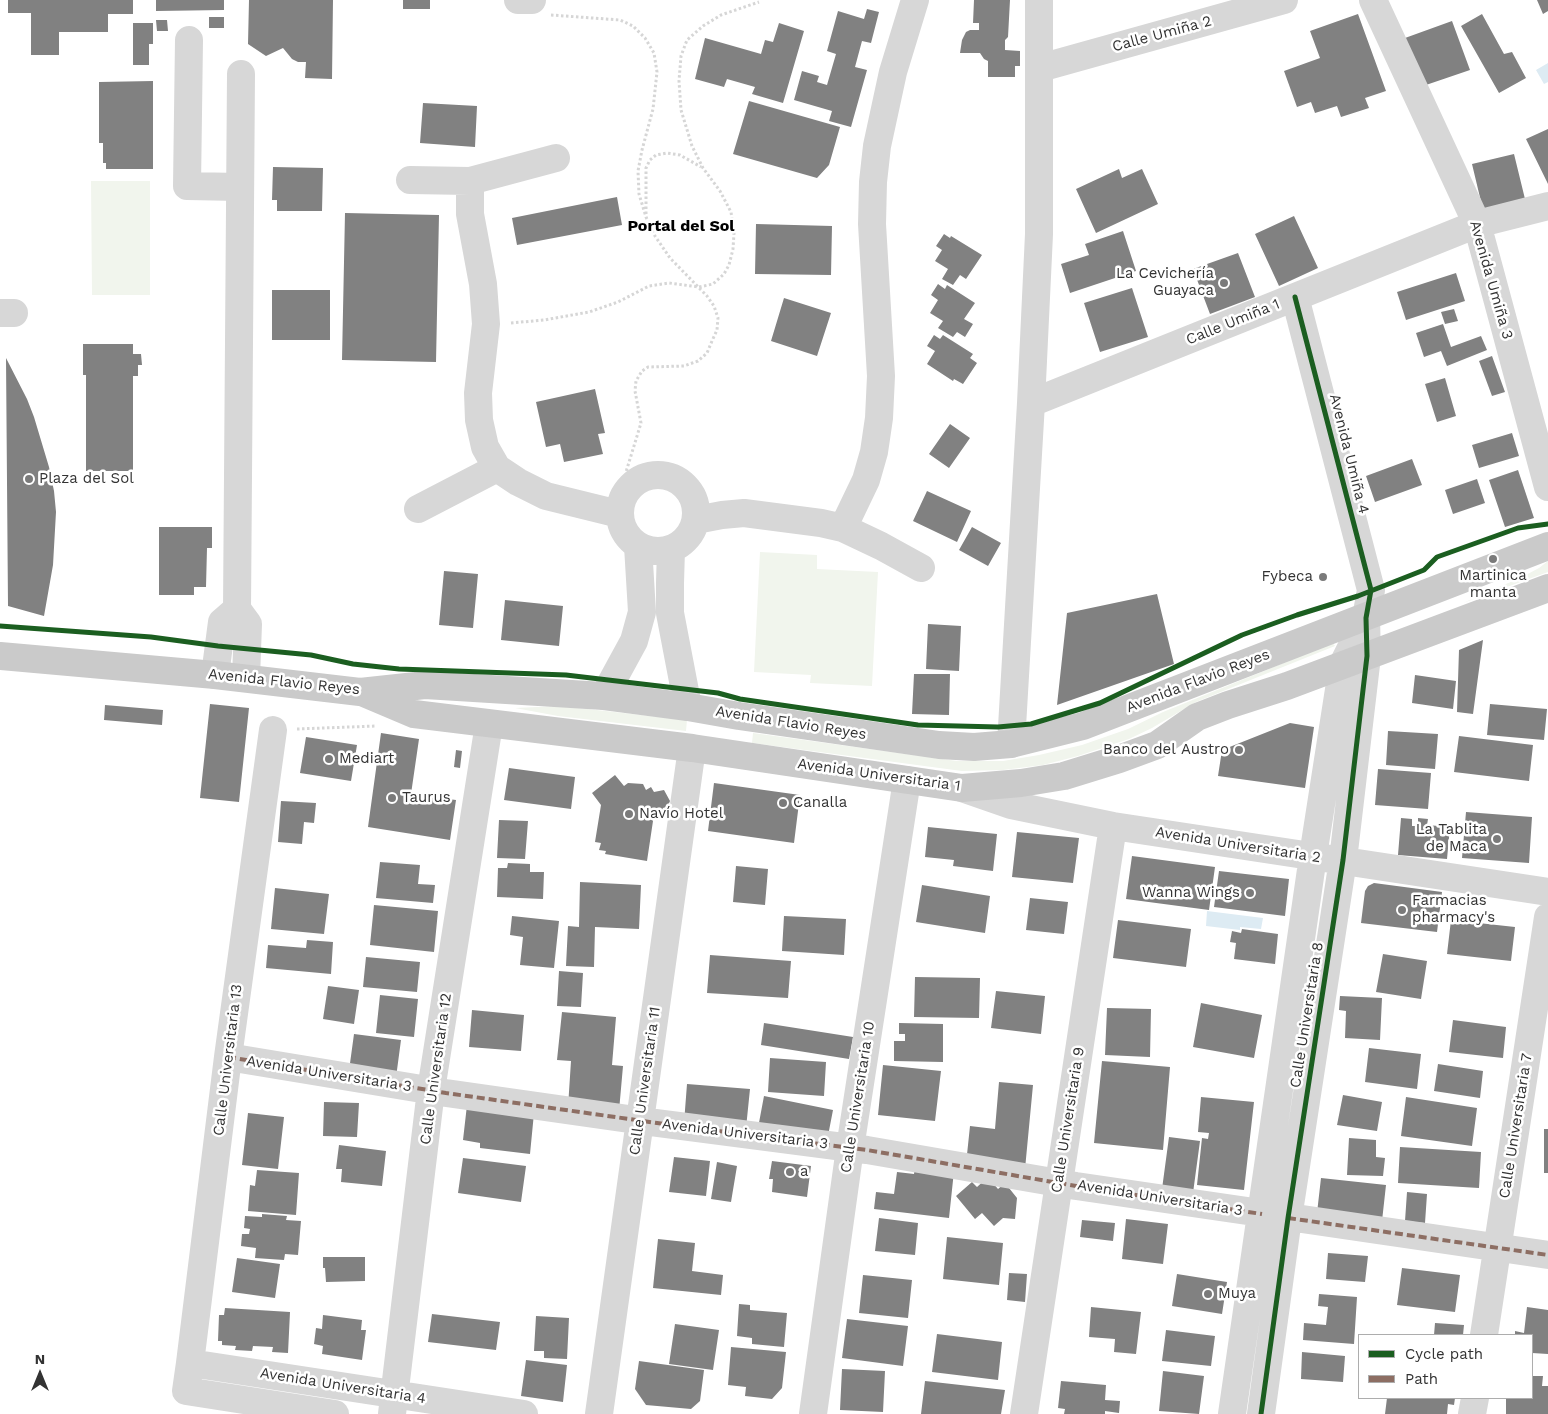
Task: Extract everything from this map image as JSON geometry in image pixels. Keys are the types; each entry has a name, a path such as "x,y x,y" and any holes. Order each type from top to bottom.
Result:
{"main road":[{"name":"Avenida Flavio Reyes","path":"0,656 246,678 360,692 425,685 604,696 939,745 974,747 1011,744 1083,726 1548,546"},
{"name":"Avenida Universitaria 1","path":"360,692 414,714 692,748 962,788 1021,783 1064,776 1119,759 1156,745 1197,717 1287,686 1548,588"}],"street":[{"path":"518,0 539,8"},
{"path":"843,528 866,480 874,452 879,418 881,376 872,224 877,146 893,72 915,0"},
{"path":"1011,744 1039,234 1039,0"},
{"name":"Calle Umiña 2","path":"1040,68 1284,0"},
{"name":"Avenida Umiña 3","path":"1373,0 1477,224 1548,487"},
{"path":"188,40 187,186 240,187"},
{"path":"241,74 237,609 248,624 246,678"},
{"path":"410,180 470,181 556,158"},
{"path":"470,181 470,214 484,284 486,324 478,393 479,420 485,447 497,468 518,482 546,496 619,514"},
{"name":"Calle Umiña 1","path":"1031,403 1477,224 1548,206"},
{"name":"Avenida Umiña 4","path":"1296,297 1371,590 1366,618"},
{"path":"418,509 497,468"},
{"path":"647,475 670,476 680,480 694,498 697,508 696,520 690,534 678,546 660,551 649,550 638,546 629,538 622,527 619,514 622,497 628,487 647,475"},
{"path":"696,520 744,513 798,519 843,528 921,568"},
{"path":"604,696 634,641 642,612 638,546"},
{"path":"671,549 670,613 688,707"},
{"path":"214,675 222,622 237,609"},
{"path":"642,612 670,613"},
{"name":"Calle Universitaria 8","path":"1232,1414 1313,856 1355,660 1366,618"},
{"name":"Calle Universitaria 8","path":"1261,1414 1288,1218 1343,860 1355,660"},
{"name":"Calle Universitaria 12","path":"394,1404 432,1090 489,724"},
{"name":"Calle Universitaria 13","path":"186,1391 228,1057 273,730"},
{"name":"Calle Universitaria 11","path":"599,1414 692,748"},
{"name":"Calle Universitaria 10","path":"813,1414 850,1148 907,780"},
{"name":"Avenida Universitaria 2","path":"962,788 1011,805 1113,826 1548,892"},
{"name":"Calle Universitaria 9","path":"1024,1414 1113,826"},
{"name":"Calle Universitaria 7","path":"1484,1334 1548,917"},
{"path":"1286,1042 1315,1047"},
{"name":"Avenida Universitaria 3","path":"228,1057 432,1090 850,1148 1058,1183 1288,1218"},
{"path":"1288,1218 1548,1255"},
{"name":"Avenida Universitaria 4","path":"190,1363 394,1404 524,1414"},
{"name":"Avenida Universitaria 4","path":"186,1391 335,1414"},
{"path":"1472,1414 1475,1399"}],"path":[{"path":"505,323 544,320 589,312 618,302 650,286 669,284 698,287 713,284 724,274 729,265 734,241 731,212 720,191 703,168 692,146 681,110 679,80 681,56 687,40 703,26 721,15 759,2"},
{"path":"539,8 620,20 633,26 645,38 654,53 656,72 653,109 638,170 639,194 646,217 655,236 670,258 714,306 718,318 717,330 707,353 698,361 684,366 648,367 642,371 636,380 635,391 641,423 626,472"},
{"path":"646,217 646,168 650,160 656,155 667,153 680,155 703,168"},
{"path":"273,730 382,726"}],"shaded area":[{"path":"1548,63 1548,82 1544,84 1536,70"},
{"path":"91,181 150,181 150,295 92,295"},
{"path":"760,552 817,555 817,569 878,572 872,686 810,683 811,675 754,672"},
{"path":"1548,561 1548,572 1463,603 1524,576"},
{"path":"1333,643 1335,646 1196,702 1129,739 1078,756 1043,765 1003,770 962,771 752,743 753,733 957,761 1003,761 1039,755 1082,745 1128,729 1163,712"},
{"path":"560,706 687,720 686,731 558,716 515,708"},
{"path":"1207,911 1263,918 1261,929 1240,927 1240,930 1206,926"}],"building":[{"path":"8,0 133,0 133,14 108,14 108,32 59,32 59,55 31,55 31,13 8,13"},
{"path":"156,0 224,0 224,10 156,11"},
{"path":"249,0 333,0 332,79 305,78 306,62 298,62 292,59 283,48 266,56 248,44"},
{"path":"403,0 430,0 430,9 403,9"},
{"path":"974,0 1010,0 1008,37 1005,40 1005,50 1020,51 1020,66 1015,66 1015,77 988,77 988,61 980,53 960,53 962,40 966,32 979,30 979,23 973,23"},
{"path":"1537,0 1548,0 1548,11 1543,14"},
{"path":"867,9 879,12 871,43 862,41 855,67 867,70 851,127 829,121 832,111 794,100 802,71 819,76 817,82 827,85 836,54 827,51 838,11 864,19"},
{"path":"1358,14 1386,91 1365,98 1369,108 1341,117 1337,106 1315,113 1311,102 1297,107 1284,71 1320,58 1310,31"},
{"path":"1482,14 1504,54 1512,52 1526,78 1499,93 1461,26"},
{"path":"209,17 224,17 224,28 209,28"},
{"path":"156,20 167,20 168,31 157,31"},
{"path":"1452,21 1470,70 1423,86 1405,38"},
{"path":"133,23 153,23 153,44 149,44 149,65 133,65"},
{"path":"779,23 804,31 783,103 752,94 755,87 727,79 724,87 695,79 705,38 761,54 765,40 773,42"},
{"path":"153,81 153,169 106,169 106,163 103,163 103,143 99,143 99,82"},
{"path":"749,101 840,127 829,165 817,178 733,154"},
{"path":"423,103 477,106 475,147 420,143"},
{"path":"1548,129 1548,184 1526,139"},
{"path":"1514,154 1525,199 1483,210 1472,164"},
{"path":"273,167 323,168 322,211 277,211 277,200 272,200"},
{"path":"1119,169 1122,178 1142,169 1158,204 1096,233 1076,189"},
{"path":"617,197 622,225 517,245 512,218"},
{"path":"345,213 439,215 436,362 342,360"},
{"path":"1294,216 1318,268 1279,286 1255,234"},
{"path":"756,224 832,226 831,275 755,274"},
{"path":"1123,231 1136,271 1070,293 1061,264 1089,255 1085,244"},
{"path":"944,234 950,238 951,236 982,255 966,279 960,275 953,285 942,279 948,269 935,261 942,250 936,246"},
{"name":"La Cevichería Guayaca","path":"1238,253 1255,297 1210,314 1193,269"},
{"path":"1456,273 1465,301 1406,320 1397,292"},
{"path":"938,284 945,289 947,285 975,303 964,319 973,324 965,337 957,332 953,337 938,328 943,321 930,313 938,300 931,295"},
{"path":"1132,288 1148,337 1100,352 1084,303"},
{"path":"272,290 330,290 330,340 272,340"},
{"path":"784,298 831,313 817,356 771,341"},
{"path":"1454,309 1458,321 1445,324 1441,312"},
{"path":"1443,324 1451,347 1481,336 1487,350 1447,366 1441,351 1424,357 1416,333"},
{"path":"934,335 940,339 943,335 973,354 970,358 977,363 963,384 954,379 953,381 927,364 935,351 927,346"},
{"path":"83,344 133,344 133,354 141,354 142,365 138,365 138,376 133,376 133,471 86,471 86,375 83,375"},
{"path":"1492,356 1505,392 1492,396 1479,361"},
{"name":"Plaza del Sol","path":"6,358 34,417 54,491 56,512 53,565 44,616 8,606"},
{"path":"1445,378 1456,416 1437,422 1425,384"},
{"path":"595,389 605,433 598,434 603,454 564,462 560,444 546,447 536,402"},
{"path":"950,424 970,438 949,468 929,454"},
{"path":"1512,433 1519,456 1479,468 1472,445"},
{"path":"1412,459 1422,485 1375,502 1366,476"},
{"path":"1518,470 1534,518 1505,527 1489,480"},
{"path":"1477,479 1485,503 1453,514 1445,490"},
{"path":"927,491 971,511 957,542 913,521"},
{"path":"159,527 212,527 212,548 207,548 206,587 194,587 194,595 159,595"},
{"path":"972,527 1001,543 988,566 959,550"},
{"path":"444,571 478,574 473,628 439,625"},
{"path":"1157,594 1174,664 1057,705 1067,613"},
{"path":"505,600 563,606 559,646 501,640"},
{"path":"928,624 961,626 959,671 926,669"},
{"path":"1483,640 1473,714 1457,712 1459,650"},
{"path":"914,674 950,674 949,715 912,714"},
{"path":"1415,675 1456,681 1453,709 1412,703"},
{"path":"210,704 249,708 239,802 200,798"},
{"path":"1490,704 1547,709 1544,740 1487,735"},
{"path":"105,705 163,710 162,725 104,720"},
{"path":"1290,723 1314,727 1305,788 1218,776 1222,750"},
{"path":"1388,731 1438,734 1435,769 1386,765"},
{"path":"381,733 419,739 411,794 456,800 450,840 368,827"},
{"path":"1459,736 1533,745 1529,781 1454,772"},
{"name":"Mediart","path":"306,737 357,745 351,781 300,773"},
{"path":"456,750 462,751 460,768 454,767"},
{"path":"509,768 575,777 571,809 504,800"},
{"path":"1378,769 1431,773 1428,809 1375,805"},
{"name":"Navío Hotel","path":"615,775 624,786 628,783 643,784 646,790 651,787 654,792 664,790 670,801 667,808 652,819 647,861 605,854 606,851 599,850 601,843 595,842 601,805 592,793"},
{"path":"714,783 800,795 794,843 708,831"},
{"path":"281,801 316,803 314,823 304,822 302,844 278,842"},
{"path":"1466,812 1532,817 1529,863 1462,858"},
{"path":"1401,818 1412,819 1412,826 1418,826 1418,818 1428,819 1427,825 1450,827 1447,859 1398,855"},
{"path":"499,820 528,821 525,859 497,858"},
{"path":"928,827 997,834 993,871 953,866 954,860 925,857"},
{"path":"1017,832 1079,838 1073,883 1012,877"},
{"path":"1132,856 1215,867 1209,910 1126,899"},
{"path":"380,862 420,865 418,884 435,885 433,903 376,898"},
{"path":"508,863 530,864 530,872 544,872 543,899 497,897 498,868 507,868"},
{"path":"736,866 768,869 765,905 733,902"},
{"path":"1219,871 1289,879 1285,916 1214,907"},
{"path":"580,882 641,885 639,929 595,927 594,967 566,966 568,926 579,927"},
{"path":"1374,883 1442,892 1437,932 1361,923 1365,891 1368,886"},
{"path":"922,885 990,896 985,933 916,922"},
{"path":"275,888 329,894 324,934 271,929"},
{"path":"1030,898 1068,902 1064,934 1026,930"},
{"path":"374,905 438,911 434,952 370,945"},
{"path":"512,916 559,921 554,968 520,965 523,937 510,935"},
{"path":"784,916 846,919 844,955 782,951"},
{"path":"1118,920 1191,929 1186,967 1113,958"},
{"path":"1451,920 1515,927 1511,961 1447,954"},
{"path":"1242,929 1278,934 1275,964 1234,959 1236,943 1230,942 1232,931 1241,933"},
{"path":"307,940 333,942 331,974 266,968 268,945 306,948"},
{"path":"1383,954 1427,961 1421,999 1376,992"},
{"path":"710,955 791,961 788,998 707,993"},
{"path":"366,957 420,962 417,992 363,987"},
{"path":"559,971 583,973 581,1007 557,1006"},
{"path":"915,977 980,978 979,1018 914,1017"},
{"path":"328,986 359,990 354,1024 323,1019"},
{"path":"996,991 1045,996 1041,1034 991,1028"},
{"path":"380,995 418,999 414,1037 376,1033"},
{"path":"1340,996 1382,998 1380,1040 1345,1038 1346,1011 1339,1010"},
{"path":"1201,1003 1262,1015 1254,1058 1193,1047"},
{"path":"1107,1008 1151,1009 1150,1057 1105,1055"},
{"path":"472,1010 524,1015 521,1051 469,1047"},
{"path":"562,1012 616,1017 612,1065 623,1066 619,1111 568,1107 571,1061 557,1060"},
{"path":"1453,1020 1506,1027 1503,1058 1449,1052"},
{"path":"764,1023 853,1037 849,1059 761,1045"},
{"path":"899,1023 943,1024 943,1062 894,1061 894,1041 905,1041 905,1034 899,1034"},
{"path":"354,1034 401,1040 395,1085 348,1078"},
{"path":"1369,1048 1421,1054 1417,1089 1365,1082"},
{"path":"770,1058 826,1062 824,1096 768,1092"},
{"path":"1102,1061 1170,1067 1163,1150 1094,1143"},
{"path":"1438,1064 1483,1071 1480,1098 1434,1091"},
{"path":"883,1065 941,1071 935,1121 878,1115"},
{"path":"999,1082 1033,1085 1025,1169 966,1164 970,1126 995,1129"},
{"path":"687,1084 750,1089 746,1128 684,1123"},
{"path":"1343,1095 1382,1102 1377,1131 1337,1125"},
{"path":"764,1096 833,1110 827,1141 758,1128"},
{"path":"1201,1097 1254,1102 1244,1190 1197,1185 1202,1138 1208,1139 1209,1133 1198,1132"},
{"path":"1406,1097 1477,1108 1472,1146 1401,1136"},
{"path":"324,1102 359,1103 357,1137 323,1136"},
{"path":"467,1105 534,1113 530,1154 480,1148 480,1143 463,1140"},
{"path":"248,1113 284,1117 278,1169 242,1165"},
{"path":"1544,1129 1548,1129 1548,1173 1544,1173"},
{"path":"1169,1137 1200,1141 1193,1193 1162,1189"},
{"path":"1349,1138 1376,1140 1376,1157 1385,1158 1383,1176 1347,1175"},
{"path":"339,1145 386,1151 382,1186 341,1182 342,1169 336,1169"},
{"path":"1400,1147 1481,1152 1479,1188 1398,1183"},
{"path":"674,1157 710,1161 706,1196 669,1192"},
{"path":"463,1158 526,1166 521,1202 458,1193"},
{"name":"a","path":"772,1161 811,1166 807,1197 772,1192 773,1179 769,1179"},
{"path":"717,1162 737,1166 731,1202 711,1199"},
{"path":"915,1167 954,1171 949,1218 874,1209 876,1192 894,1194 897,1172 914,1174"},
{"path":"257,1170 299,1173 296,1215 248,1211 250,1185 255,1186"},
{"path":"988,1177 998,1189 1005,1183 1017,1198 1015,1219 1003,1218 994,1226 982,1213 975,1219 956,1196 972,1182 977,1187"},
{"path":"1321,1178 1386,1185 1382,1221 1317,1213"},
{"path":"1407,1192 1427,1194 1425,1223 1405,1221"},
{"path":"262,1214 287,1216 286,1220 301,1221 298,1255 285,1254 284,1260 255,1258 256,1248 241,1246 242,1234 249,1234 250,1229 244,1228 245,1216 262,1217"},
{"path":"879,1218 918,1223 915,1255 875,1251"},
{"path":"1126,1219 1168,1224 1163,1264 1122,1259"},
{"path":"1082,1220 1115,1223 1113,1241 1080,1237"},
{"path":"947,1237 1003,1243 999,1285 943,1279"},
{"path":"658,1239 695,1243 692,1271 723,1275 721,1295 653,1288"},
{"path":"1328,1253 1368,1256 1365,1282 1326,1279"},
{"path":"323,1257 365,1257 365,1281 326,1282"},
{"path":"237,1258 280,1264 275,1298 232,1292"},
{"path":"1402,1268 1460,1275 1455,1312 1397,1305"},
{"path":"1009,1273 1027,1274 1025,1302 1007,1300"},
{"path":"1177,1274 1227,1282 1222,1314 1172,1306"},
{"path":"863,1275 912,1280 908,1318 859,1313"},
{"path":"1319,1294 1357,1297 1354,1344 1303,1340 1304,1323 1326,1325 1328,1307 1318,1306"},
{"path":"739,1304 750,1305 750,1310 787,1313 784,1347 752,1344 752,1338 737,1336"},
{"path":"1091,1307 1141,1312 1136,1354 1114,1352 1115,1339 1089,1337"},
{"path":"1527,1307 1548,1310 1548,1354 1533,1353 1533,1334 1515,1334 1515,1331 1524,1333"},
{"path":"225,1308 290,1312 288,1353 272,1352 273,1347 253,1346 252,1351 235,1350 236,1346 222,1345 222,1341 218,1341 219,1315 224,1315"},
{"path":"432,1314 500,1322 496,1350 428,1342"},
{"path":"323,1315 362,1320 361,1330 366,1330 362,1360 322,1354 323,1346 314,1344 316,1328 322,1329"},
{"path":"536,1316 569,1318 567,1359 544,1358 544,1351 534,1351"},
{"path":"847,1319 908,1326 903,1366 842,1358"},
{"path":"1435,1323 1464,1325 1463,1334 1434,1334"},
{"path":"675,1324 719,1330 713,1370 669,1364"},
{"path":"1166,1330 1215,1336 1211,1366 1162,1361"},
{"path":"937,1334 1002,1342 998,1380 932,1372"},
{"path":"731,1347 786,1352 782,1388 772,1399 745,1396 746,1387 728,1385"},
{"path":"1302,1352 1345,1356 1343,1382 1301,1379"},
{"path":"526,1360 567,1365 563,1402 521,1396"},
{"path":"639,1361 704,1370 700,1401 691,1409 646,1405 635,1389"},
{"path":"842,1369 885,1371 883,1412 840,1410"},
{"path":"1163,1371 1204,1376 1199,1414 1159,1411"},
{"path":"1533,1376 1543,1376 1542,1386 1548,1386 1548,1414 1506,1414 1506,1399 1533,1399"},
{"path":"925,1381 1005,1390 1001,1414 921,1414"},
{"path":"1061,1381 1106,1385 1105,1400 1120,1401 1119,1413 1105,1411 1105,1414 1064,1414 1065,1409 1058,1408"},
{"path":"1387,1399 1455,1399 1454,1405 1448,1404 1447,1414 1385,1414"}],"marked path":[{"path":"228,1057 446,1093 867,1150 1076,1186 1262,1214"},
{"path":"1288,1218 1548,1255"}],"cycle path":[{"path":"1261,1414 1288,1218 1343,860 1367,656 1366,618 1371,590 1295,297"},
{"path":"0,626 151,637 311,655 353,664 399,669 566,675 718,693 740,699 918,725 998,727 1031,724 1100,703 1242,635 1358,596 1424,570 1437,557 1518,528 1548,524"}],"place":[{"name":"La Cevichería Guayaca","path":"1224,283"},
{"name":"Plaza del Sol","path":"29,479"},
{"name":"Martinica manta","path":"1493,559"},
{"name":"Fybeca","path":"1323,577"},
{"name":"Banco del Austro","path":"1239,750"},
{"name":"Mediart","path":"329,759"},
{"name":"Taurus","path":"392,798"},
{"name":"Canalla","path":"783,803"},
{"name":"Navío Hotel","path":"629,814"},
{"name":"La Tablita de Maca","path":"1497,839"},
{"name":"Wanna Wings","path":"1250,893"},
{"name":"Farmacias pharmacy's","path":"1402,910"},
{"name":"a","path":"790,1172"},
{"name":"Muya","path":"1208,1294"}],"district":[{"name":"Portal del Sol","path":"681,226"}]}
